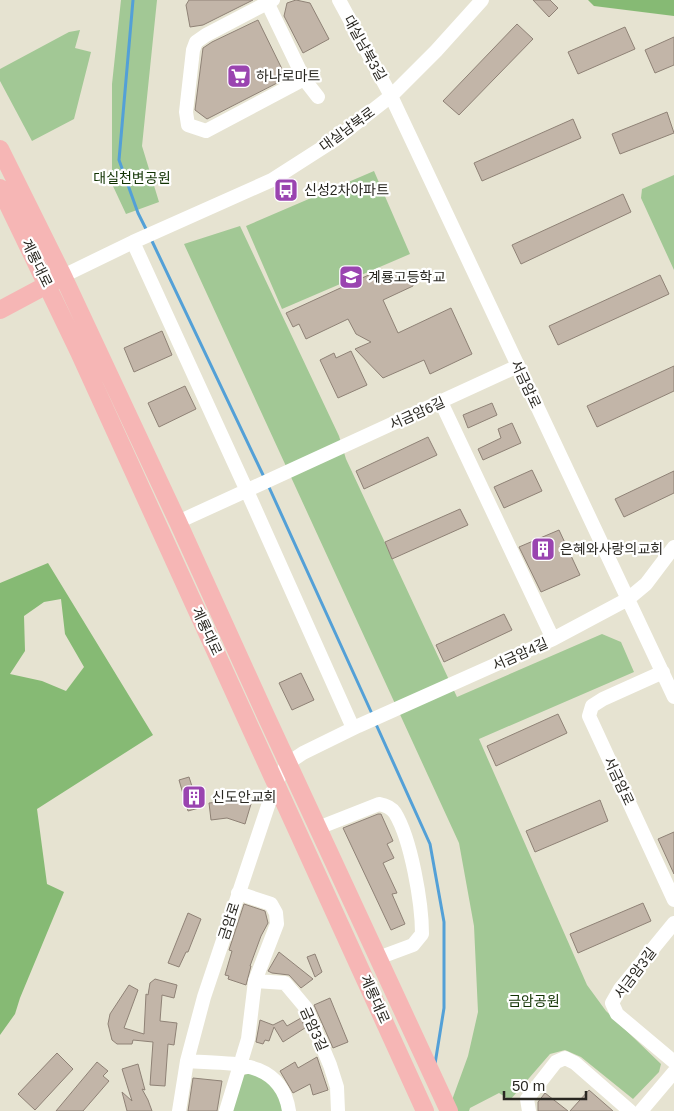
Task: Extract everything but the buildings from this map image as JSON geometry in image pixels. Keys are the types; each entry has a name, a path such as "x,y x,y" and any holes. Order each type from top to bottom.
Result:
{"main road":[{"path":"0,149 55,280 0,310"},
{"name":"계룡대로","path":"0,188 55,280 178,522 449,1111"},
{"name":"계룡대로","path":"55,280 276,782 425,1111"}],"street":[{"name":"대실남북3길","path":"339,0 392,96"},
{"name":"대실남북로","path":"139,239 272,180 336,139 392,96 436,52 482,0"},
{"path":"304,79 206,131 188,125 186,112 193,50 196,42 269,1 304,79 318,97"},
{"name":"서금암로","path":"392,96 674,697"},
{"path":"55,280 139,239 247,491 355,727 303,753 288,763 276,782"},
{"name":"서금암6길","path":"247,491 518,366"},
{"path":"441,402 554,639"},
{"path":"178,522 247,491"},
{"name":"서금암4길","path":"355,727 554,639 628,599 646,584 674,547"},
{"name":"서금암로","path":"662,672 603,699 592,706 589,716 674,900"},
{"name":"금암로","path":"179,1111 188,1061 204,997 276,782"},
{"path":"318,828 378,804 387,805 394,811 404,835 415,877 422,920 422,934 413,945 378,958"},
{"path":"226,1111 248,1039 255,981 277,924 276,913 271,904 238,893"},
{"name":"서금암3길","path":"674,923 620,989 612,1003 617,1014 674,1062"},
{"name":"금암3길","path":"255,981 285,982 306,1008 330,1065 337,1087 338,1111"},
{"path":"529,1111 527,1099 556,1062 565,1058 575,1063 630,1111"},
{"path":"188,1061 239,1064 264,1071 276,1080 286,1094 289,1111"},
{"path":"641,1111 674,1072"}],"green space":[{"name":"대실천변공원","path":"121,0 157,0 142,146 159,202 126,214 112,184 112,84"},
{"path":"588,0 674,0 674,16 594,6"},
{"path":"80,30 75,48 91,52 74,119 32,141 0,81 0,69 69,32"},
{"path":"374,171 410,254 282,309 246,226"},
{"path":"674,175 674,270 641,198 642,189"},
{"name":"금암공원","path":"240,226 339,436 346,459 457,697 602,634 621,642 634,672 479,739 587,985 606,1011 661,1064 659,1072 633,1099 581,1057 565,1050 550,1054 510,1100 499,1093 470,1108 469,1111 448,1111 468,1056 478,1012 474,926 459,843 184,244"},
{"path":"48,563 153,735 37,809 47,884 64,892 15,1014 0,1035 0,583","holes":["61,599 65,634 84,667 66,691 42,681 10,674 25,651 24,616 44,602"]},
{"path":"254,1072 276,1085 284,1111 233,1111 238,1077"}],"waterway":[{"path":"133,0 119,160 138,213 147,231"},
{"path":"151,239 264,477"},
{"path":"268,485 373,716"},
{"path":"375,722 430,844 444,922 444,1008 435,1064"}],"place":[{"name":"하나로마트","path":"239,76"},
{"name":"신성2차아파트","path":"286,190"},
{"name":"계룡고등학교","path":"351,277"},
{"name":"은혜와사랑의교회","path":"543,549"},
{"name":"신도안교회","path":"194,797"}]}
